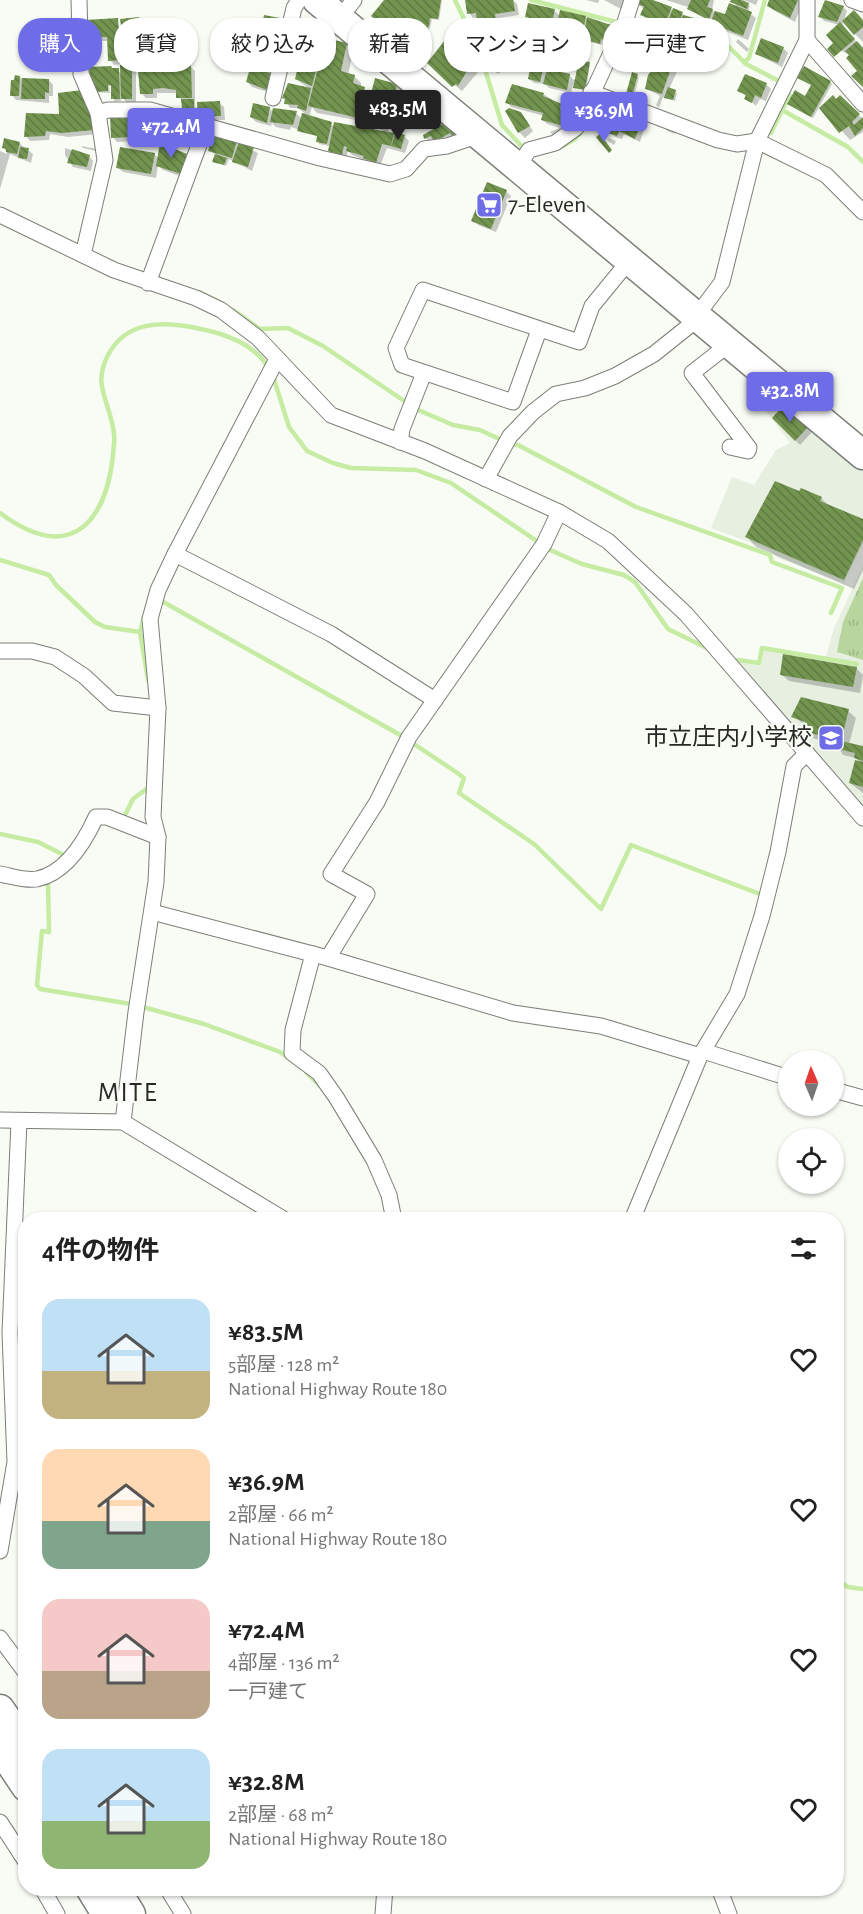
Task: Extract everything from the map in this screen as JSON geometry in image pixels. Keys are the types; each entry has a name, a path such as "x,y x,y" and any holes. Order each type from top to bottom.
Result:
{"highway":[{"path":"317,0 346,9 480,135 524,157 629,261 863,455"},
{"path":"0,1709 18,1735"},
{"path":"0,1748 18,1774"},
{"path":"95,1896 106,1914"},
{"path":"120,1896 131,1914"}],"street":[{"path":"79,0 81,74 98,113 105,160 84,252"},
{"path":"273,98 294,8 299,0"},
{"path":"524,157 555,143 576,128 625,22 632,0"},
{"path":"486,479 506,443 532,412 555,394 585,388 615,376 676,339 722,282 757,141 807,40 807,0"},
{"path":"852,0 863,4"},
{"path":"807,40 863,104"},
{"path":"591,92 718,140 737,144 757,141 826,175 863,213"},
{"path":"98,113 119,109 150,110 390,174 406,169 424,149 447,147 480,135"},
{"path":"149,280 206,126"},
{"path":"0,215 221,310 258,338 272,367 331,416 400,442 486,479 559,512 608,541 686,614 863,818"},
{"path":"538,330 513,402 402,365 396,348 423,290 579,342 592,306 629,261"},
{"path":"729,344 693,373 749,448 748,451 730,447"},
{"path":"123,1122 152,912 158,837 153,817 155,708 149,629 156,598 175,554 272,367"},
{"path":"400,442 402,429 424,372"},
{"path":"328,958 367,894 331,874 377,802 408,739 543,545 559,512"},
{"path":"175,554 331,634 435,700"},
{"path":"0,651 32,651 55,657 84,676 113,703 155,708"},
{"path":"635,1212 705,1053 736,994 778,852 794,766 807,753"},
{"path":"0,874 35,880 50,875 69,858 88,834 96,817 107,817 158,837"},
{"path":"152,912 328,958 513,1013 601,1026 778,1075"},
{"path":"313,954 298,1010 291,1053 319,1073 336,1097 374,1160 389,1195 392,1212"},
{"path":"844,1093 863,1098"},
{"path":"0,1120 123,1122 272,1212"},
{"path":"0,1551 15,1462 10,1333 18,1121"},
{"path":"0,1638 18,1662"},
{"path":"0,1822 18,1850"},
{"path":"47,1896 57,1914"},
{"path":"172,1896 183,1914"},
{"path":"383,1914 384,1896"},
{"path":"722,1896 729,1914"}],"shaded area":[{"path":"778,394 863,463 863,544 844,583 778,558 768,549 711,528 732,477 754,485 776,450 790,443 765,410"},
{"name":"市立庄内小学校","path":"863,566 863,810 732,661 761,666 765,646 826,657 834,628"}],"green space":[{"path":"863,578 863,660 837,652 843,622"}],"building":[{"path":"384,0 441,0 438,19 373,18 371,16"},
{"path":"465,0 513,0 515,11 495,14 496,18 477,18 476,13 467,14"},
{"path":"639,0 653,0 672,7 667,18 648,18 640,15 644,6 637,5"},
{"path":"691,0 710,0 707,7 713,9 710,18 705,18 687,9"},
{"path":"731,0 749,3 747,9 730,2"},
{"path":"769,0 798,0 790,18 767,6"},
{"path":"825,0 844,6 837,22 818,17"},
{"path":"528,3 555,9 553,18 525,17"},
{"path":"729,3 752,12 743,36 729,30 729,18 712,18 715,11 725,14"},
{"path":"673,8 683,12 681,18 669,18"},
{"path":"560,10 586,16 586,18 558,18"},
{"path":"854,10 863,20 863,27 854,35 842,21"},
{"path":"264,15 280,18 263,18"},
{"path":"114,18 114,61 108,61 107,37 102,37 102,19"},
{"path":"591,18 603,22 603,40 601,39 600,44 591,41"},
{"path":"840,22 855,39 834,57 827,49 833,43 826,35"},
{"path":"761,38 784,47 778,63 755,54"},
{"path":"336,40 347,43 341,71 355,75 353,83 365,87 358,118 308,106 317,72 336,72"},
{"path":"444,41 444,72 467,72 458,86 456,84 452,87 432,68 432,57"},
{"path":"857,41 863,48 863,87 851,76 857,71 846,58 849,55 845,51"},
{"path":"102,66 111,66 114,72 119,72 120,99 111,99 111,85 108,85 108,91 95,92 92,88 90,72 102,72"},
{"path":"804,66 831,81 811,117 787,104 795,90 805,96 811,85 797,78"},
{"path":"120,72 132,72 132,99 121,99"},
{"path":"138,72 191,72 192,98 176,98 176,90 163,88 153,89 153,94 140,94"},
{"path":"249,72 271,73 267,90 246,82"},
{"path":"297,72 316,72 312,86 295,79"},
{"path":"529,72 542,72 540,82 528,79"},
{"path":"546,72 570,74 567,90 543,84"},
{"path":"576,72 588,72 585,90 573,88"},
{"path":"632,72 638,74 632,96 626,94"},
{"path":"650,72 670,72 662,94 645,89"},
{"path":"745,74 767,83 761,98 755,95 752,103 744,99 746,95 737,91"},
{"path":"15,75 20,76 19,96 10,96 11,80 14,80"},
{"path":"22,78 49,79 49,93 45,92 45,99 21,99"},
{"path":"375,78 397,84 388,125 384,124 384,128 364,121"},
{"path":"288,83 311,88 306,111 297,108 298,105 284,104 285,99 282,98"},
{"path":"512,84 544,93 543,96 562,104 560,109 568,111 564,126 541,120 543,113 505,103"},
{"path":"668,87 676,90 673,100 664,98"},
{"path":"82,90 85,103 89,102 94,130 62,133 46,131 45,136 24,137 26,113 59,114 58,93"},
{"path":"833,95 836,99 840,95 860,114 852,122 854,125 863,117 863,128 855,136 849,126 839,133 819,108"},
{"path":"181,99 194,99 194,108 182,108"},
{"path":"220,101 221,116 198,116 197,102"},
{"path":"598,101 613,106 608,125 594,113"},
{"path":"253,103 270,107 267,123 250,117"},
{"path":"273,108 297,111 293,125 270,122"},
{"path":"509,108 521,112 530,126 518,133 505,111"},
{"path":"615,111 642,120 635,139 619,131 617,136 608,133"},
{"path":"302,113 332,122 327,144 316,142 317,136 297,131"},
{"path":"155,114 155,129 135,128 135,115"},
{"path":"130,115 132,137 111,138 110,116"},
{"path":"164,118 194,129 189,144 162,136"},
{"path":"334,122 394,133 391,146 382,144 376,163 363,158 364,156 346,151 347,147 344,146 342,155 328,151"},
{"path":"444,123 459,136 453,138 450,133 434,142 431,136 424,139 423,135"},
{"path":"396,132 405,135 401,149 391,146"},
{"path":"213,133 237,140 232,158 208,151"},
{"path":"600,134 612,150 609,153 596,137"},
{"path":"4,138 20,142 17,154 6,152 6,149 2,148"},
{"path":"239,142 254,147 248,167 232,162"},
{"path":"160,143 187,154 181,174 156,166"},
{"path":"20,147 29,148 27,159 18,158"},
{"path":"120,147 155,153 151,174 116,168"},
{"path":"72,149 90,155 87,167 67,163"},
{"path":"215,154 227,158 224,165 212,162"},
{"name":"7-Eleven","path":"487,182 507,190 491,229 471,221"},
{"path":"784,405 808,427 795,441 772,418"},
{"path":"775,481 822,497 820,501 863,519 863,540 844,580 745,537"},
{"path":"783,654 857,667 853,687 780,675"},
{"path":"801,697 849,709 841,741 863,746 863,761 854,758 855,753 834,748 837,740 803,731 805,722 791,717"},
{"path":"855,760 863,762 863,787 849,783"}],"waterway":[{"path":"455,0 480,53 502,125 525,150"},
{"path":"531,0 663,34 727,45 746,64 777,80 790,96 782,110 848,147 863,162"},
{"path":"744,62 749,58 765,0"},
{"path":"771,133 782,110"},
{"path":"563,146 575,139 582,131"},
{"path":"199,292 221,303"},
{"path":"233,310 260,329 288,328 323,346 416,409 453,425 480,430 510,444 518,445 636,507 770,555 772,562 842,588 831,613"},
{"path":"0,513 26,529 48,536 67,535 82,527 95,513 111,471 114,444 113,429 102,386 102,370 108,355 124,335 146,326 170,324 196,328 227,336 247,346 263,360 269,369"},
{"path":"273,376 289,427 307,451 333,463 351,468 416,470 451,483 550,550 582,564 624,575 635,582 668,629 707,648"},
{"path":"0,560 49,575 56,585 95,622 105,627 140,632 144,616"},
{"path":"158,599 402,736 456,772 464,778 459,793 534,844 601,909 631,845 765,896"},
{"path":"140,632 148,680"},
{"path":"738,660 759,663 762,648 857,664"},
{"path":"122,821 133,799 149,787"},
{"path":"0,834 38,842 68,857"},
{"path":"48,880 49,932 42,931 37,985 40,989 131,1004"},
{"path":"143,1007 204,1024 280,1052 290,1059"},
{"path":"306,1072 319,1085"},
{"path":"844,1584 863,1589"}],"place":[{"name":"7-Eleven","path":"489,205"},
{"name":"市立庄内小学校","path":"831,738"}],"district":[{"name":"MITE","path":"128,1092"}]}
